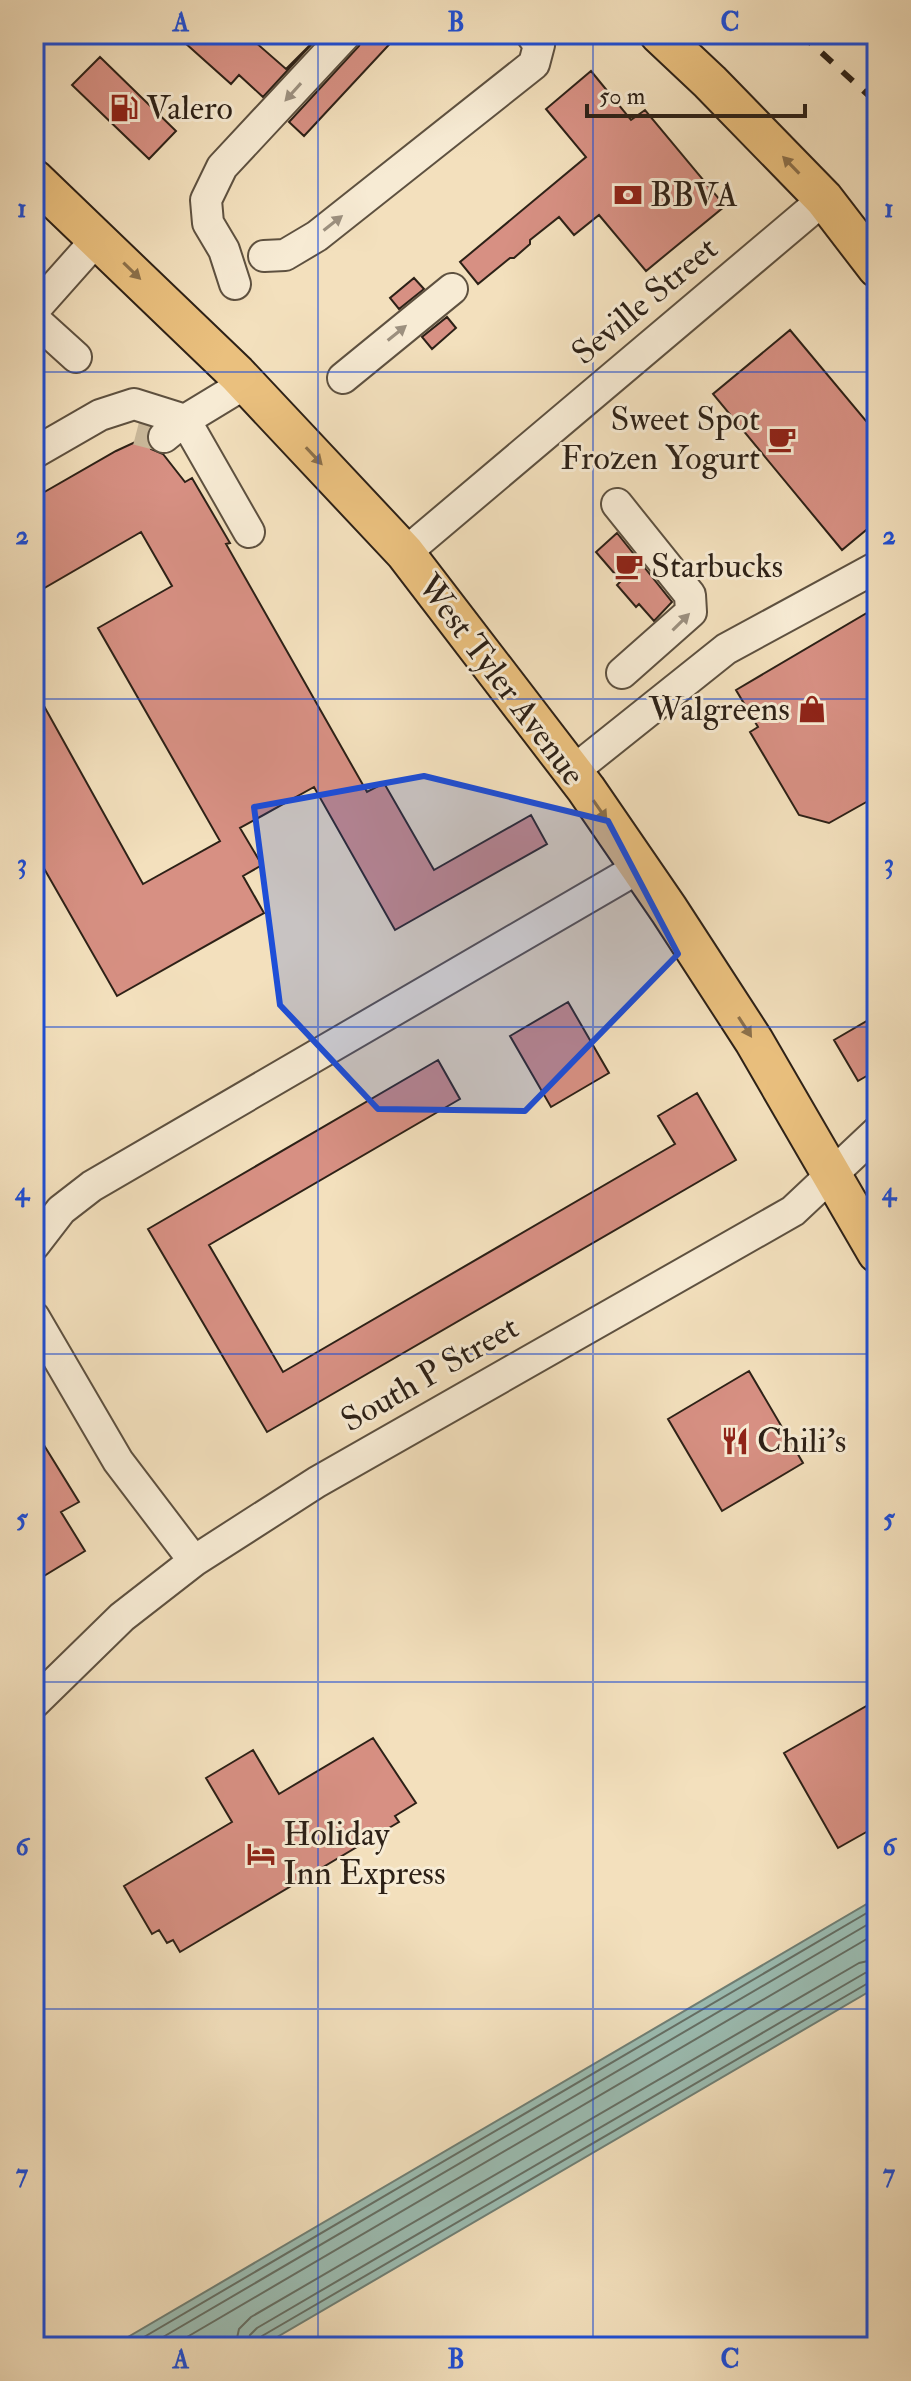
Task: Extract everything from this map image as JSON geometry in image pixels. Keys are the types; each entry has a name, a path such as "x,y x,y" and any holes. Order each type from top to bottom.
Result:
{"main road":[{"path":"659,34 824,199 877,268"},
{"name":"West Tyler Avenue","path":"34,179 246,383 405,553 572,772 640,867 754,1041 877,1253"}],"street":[{"path":"235,284 224,250 208,223 206,200 222,167 346,34"},
{"path":"264,256 285,255 317,236 534,64 539,45 531,34"},
{"name":"Seville Street","path":"405,553 824,199"},
{"path":"34,310 98,238"},
{"path":"343,378 452,289"},
{"path":"34,319 76,357"},
{"path":"100,415 162,429 246,383"},
{"path":"34,453 100,415 134,404 162,429 249,532"},
{"path":"617,504 690,595 691,612 622,673"},
{"path":"572,772 726,649 877,567"},
{"path":"34,1245 61,1210 92,1186 640,867"},
{"name":"South P Street","path":"34,1703 122,1617 194,1561 317,1482 793,1211 877,1132"},
{"path":"34,1317 118,1461 194,1561"}],"highlighted area":[{"path":"424,776 608,821 678,954 525,1111 378,1109 280,1005 254,807"}],"water":[{"path":"877,1898 877,1987 260,2347 111,2347"}],"building":[{"path":"175,34 246,34 286,69 321,34 263,97 239,75 231,84"},
{"path":"364,34 399,34 304,136 289,122 359,46"},
{"name":"Valero","path":"100,57 176,131 149,159 72,85"},
{"name":"BBVA","path":"591,71 631,120 645,110 725,206 646,271 599,215 574,235 559,217 530,240 530,244 514,258 478,284 460,262 586,157 546,109"},
{"path":"414,278 424,289 399,309 390,298"},
{"path":"447,317 456,328 432,349 422,337"},
{"path":"790,330 877,434 877,521 842,550 713,394"},
{"path":"146,437 151,449 163,454 185,482 192,478 230,543 226,544 367,792 384,783 434,870 531,815 547,844 395,930 314,787 240,828 262,865 243,876 264,913 117,996 34,851 34,688 143,884 220,841 98,628 172,586 141,532 34,594 34,498"},
{"name":"Starbucks","path":"617,533 672,602 654,621 639,604 636,607 617,585 621,581 596,552"},
{"name":"Walgreens","path":"877,607 877,796 829,823 799,815 750,732 758,727 736,690"},
{"path":"568,1002 609,1073 551,1107 510,1036"},
{"path":"877,1015 877,1070 858,1081 834,1040"},
{"path":"438,1060 460,1099 209,1245 283,1372 675,1144 658,1116 697,1093 736,1160 267,1432 148,1229"},
{"name":"Chili's","path":"749,1371 803,1463 722,1511 668,1419"},
{"path":"34,1429 79,1502 61,1512 85,1551 34,1582"},
{"path":"877,1700 877,1826 838,1848 784,1753"},
{"name":"Holiday Inn Express","path":"373,1738 416,1803 395,1816 399,1822 180,1952 173,1940 167,1943 159,1930 152,1934 124,1886 232,1822 206,1778 253,1750 279,1794"}],"tunnel":[{"path":"137,430 164,437"}],"railway":[{"path":"801,34 877,103"}],"place":[{"name":"Valero","path":"124,108"},
{"name":"BBVA","path":"628,195"},
{"name":"Sweet Spot Frozen Yogurt","path":"782,439"},
{"name":"Starbucks","path":"629,566"},
{"name":"Walgreens","path":"812,709"},
{"name":"Chili's","path":"735,1441"},
{"name":"Holiday Inn Express","path":"261,1854"}]}
